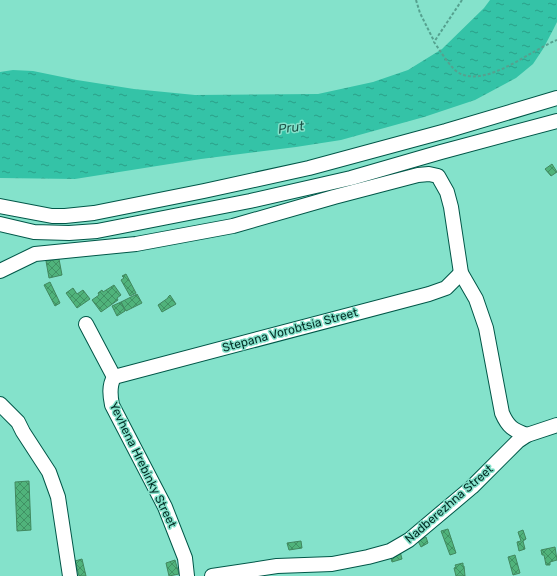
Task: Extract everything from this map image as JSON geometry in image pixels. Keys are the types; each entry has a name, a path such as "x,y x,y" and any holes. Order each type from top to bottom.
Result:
{"street":[{"path":"0,206 52,216 94,213 309,168 446,132 557,98"},
{"path":"0,224 34,232 69,234 97,231 250,201 350,178 557,121"},
{"path":"441,152 436,164 436,169 438,176 447,192 461,273 476,299 486,328 502,413 506,423 514,430 527,436"},
{"path":"0,271 35,254 136,244 232,226 418,175 429,174 438,176"},
{"name":"Stepana Vorobtsia Street","path":"114,377 429,294 446,288 461,273"},
{"path":"86,324 114,377"},
{"name":"Yevhena Hrebinky Street","path":"114,377 110,394 112,405 165,507 185,558 187,576"},
{"path":"0,404 18,422 49,472 58,497 70,576"},
{"name":"Nadberezhna Street","path":"212,576 277,566 332,564 390,551 409,540 472,487 511,447 527,436 557,425"}],"path":[{"path":"416,0 420,13 434,42 448,63 461,74 477,76 498,71 557,40"},
{"path":"434,42 462,0"}],"water":[{"name":"Prut","path":"490,0 557,0 557,22 543,49 533,64 516,78 475,100 424,117 341,140 201,159 75,179 0,178 0,72 13,70 33,71 134,89 195,95 318,94 373,82 408,70 442,49 484,8"}],"building":[{"path":"552,164 557,172 551,176 545,169"},
{"path":"59,259 62,275 49,278 46,261"},
{"path":"126,274 136,293 130,296 121,280 124,278 122,276"},
{"path":"50,282 60,303 55,306 44,285"},
{"path":"114,285 121,295 117,298 118,300 101,312 92,300 99,295 98,293 102,290 103,292"},
{"path":"73,288 77,294 83,290 90,299 77,308 66,293"},
{"path":"137,294 142,303 126,311 121,302"},
{"path":"170,295 176,304 162,312 158,305"},
{"path":"121,302 125,311 117,316 112,306"},
{"path":"29,481 31,530 17,531 15,482"},
{"path":"448,529 456,553 450,555 441,531"},
{"path":"523,530 526,539 523,541 525,549 519,551 517,542 521,541 518,532"},
{"path":"426,537 428,543 421,547 418,541"},
{"path":"301,541 302,548 289,550 287,543"},
{"path":"555,547 557,560 550,562 550,565 546,565 544,555 542,555 541,550"},
{"path":"400,551 402,559 392,562 390,554"},
{"path":"515,555 520,573 513,575 508,557"},
{"path":"82,559 86,576 79,576 75,561"},
{"path":"175,560 179,574 169,576 166,563"},
{"path":"463,563 465,576 456,576 454,568 456,567 455,565"}]}
